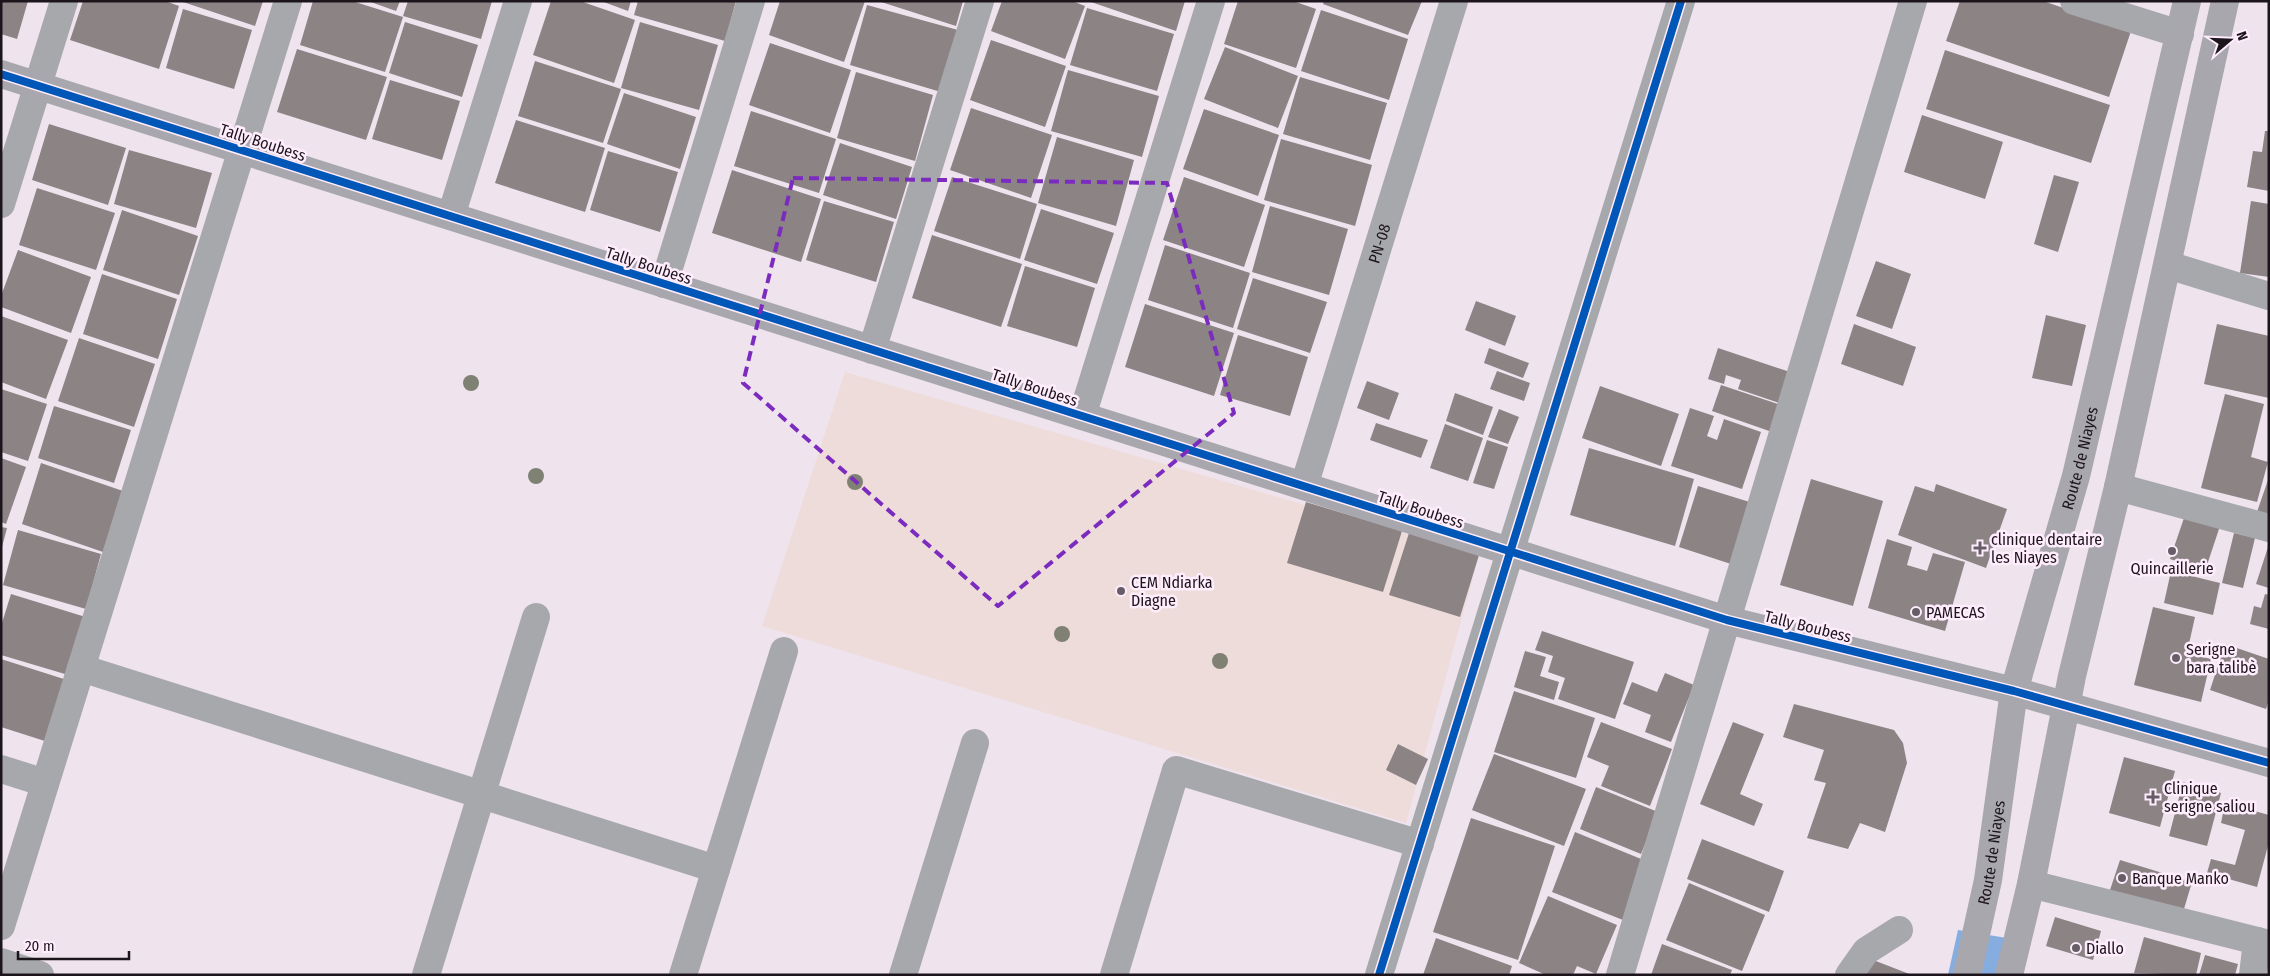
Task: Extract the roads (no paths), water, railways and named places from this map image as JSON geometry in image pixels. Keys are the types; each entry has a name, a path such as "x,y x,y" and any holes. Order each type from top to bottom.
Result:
{"street":[{"path":"1,204 64,1"},
{"path":"1,926 288,1"},
{"path":"451,216 518,1"},
{"path":"664,284 751,1"},
{"path":"872,350 980,1"},
{"path":"1082,416 1211,1"},
{"name":"PN-08","path":"1304,486 1454,1"},
{"path":"1379,975 1681,1"},
{"path":"1620,975 1913,1"},
{"path":"2074,1 2180,34"},
{"name":"Route de Niayes","path":"1967,975 1988,880 2014,692 2076,476 2187,1"},
{"path":"2009,975 2031,884 2067,706 2168,265 2224,1"},
{"name":"Tally Boubess","path":"1,74 1727,620 2014,692 2269,763"},
{"path":"2168,265 2269,296"},
{"path":"2118,487 2269,528"},
{"path":"426,975 536,617"},
{"path":"683,975 784,651"},
{"path":"81,668 716,869"},
{"path":"904,975 976,743"},
{"path":"1,769 45,783"},
{"path":"1114,975 1176,770 1420,844"},
{"path":"2031,884 2263,943 2253,975"},
{"path":"1849,975 1866,951 1899,930"},
{"path":"1,962 40,975"}],"water":[{"path":"1958,930 2025,941 2018,975 1948,975"}],"place":[{"name":"clinique dentaire les Niayes","path":"1980,548"},
{"name":"Quincaillerie","path":"2172,551"},
{"name":"CEM Ndiarka Diagne","path":"1121,591"},
{"name":"PAMECAS","path":"1916,612"},
{"name":"Serigne bara talibè","path":"2176,658"},
{"name":"Clinique serigne saliou","path":"2153,797"},
{"name":"Banque Manko","path":"2122,878"},
{"name":"Diallo","path":"2076,948"}]}
